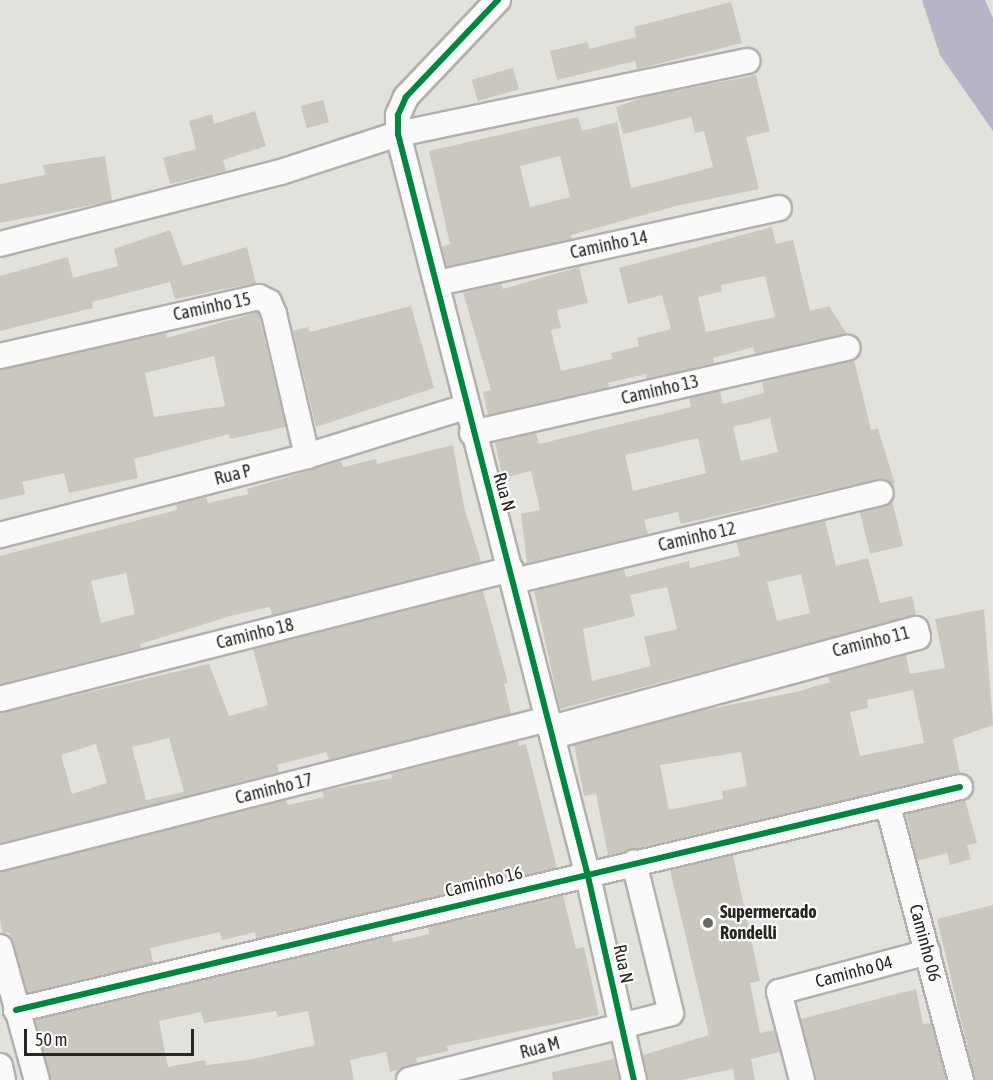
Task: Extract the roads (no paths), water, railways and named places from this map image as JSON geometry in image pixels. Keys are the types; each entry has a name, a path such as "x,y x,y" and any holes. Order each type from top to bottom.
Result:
{"street":[{"name":"Rua N","path":"498,0 406,97 398,115 398,134 438,283 465,407 512,575 587,872 621,1026"},
{"path":"0,244 281,172 398,134 747,61"},
{"name":"Caminho 14","path":"438,283 779,208"},
{"name":"Caminho 15","path":"0,356 260,297 269,302 274,314 307,456"},
{"name":"Caminho 13","path":"472,433 847,348"},
{"name":"Rua P","path":"0,535 307,456 465,407"},
{"name":"Caminho 12","path":"512,575 881,493"},
{"name":"Caminho 18","path":"0,699 512,575"},
{"name":"Caminho 11","path":"916,629 918,637 554,736 549,724 916,629"},
{"name":"Caminho 17","path":"0,858 549,724"},
{"name":"Caminho 16","path":"16,1010 587,872 888,806 960,787"},
{"name":"Caminho 06","path":"888,806 961,1080"},
{"name":"Rua M","path":"409,1080 478,1072 621,1026 670,1013 634,862"},
{"path":"0,947 37,1080"},
{"name":"Caminho 04","path":"802,1080 779,993 928,952"},
{"path":"621,1026 634,1080"},
{"path":"0,1066 3,1080"}],"place":[{"name":"Supermercado Rondelli","path":"708,923"}]}
